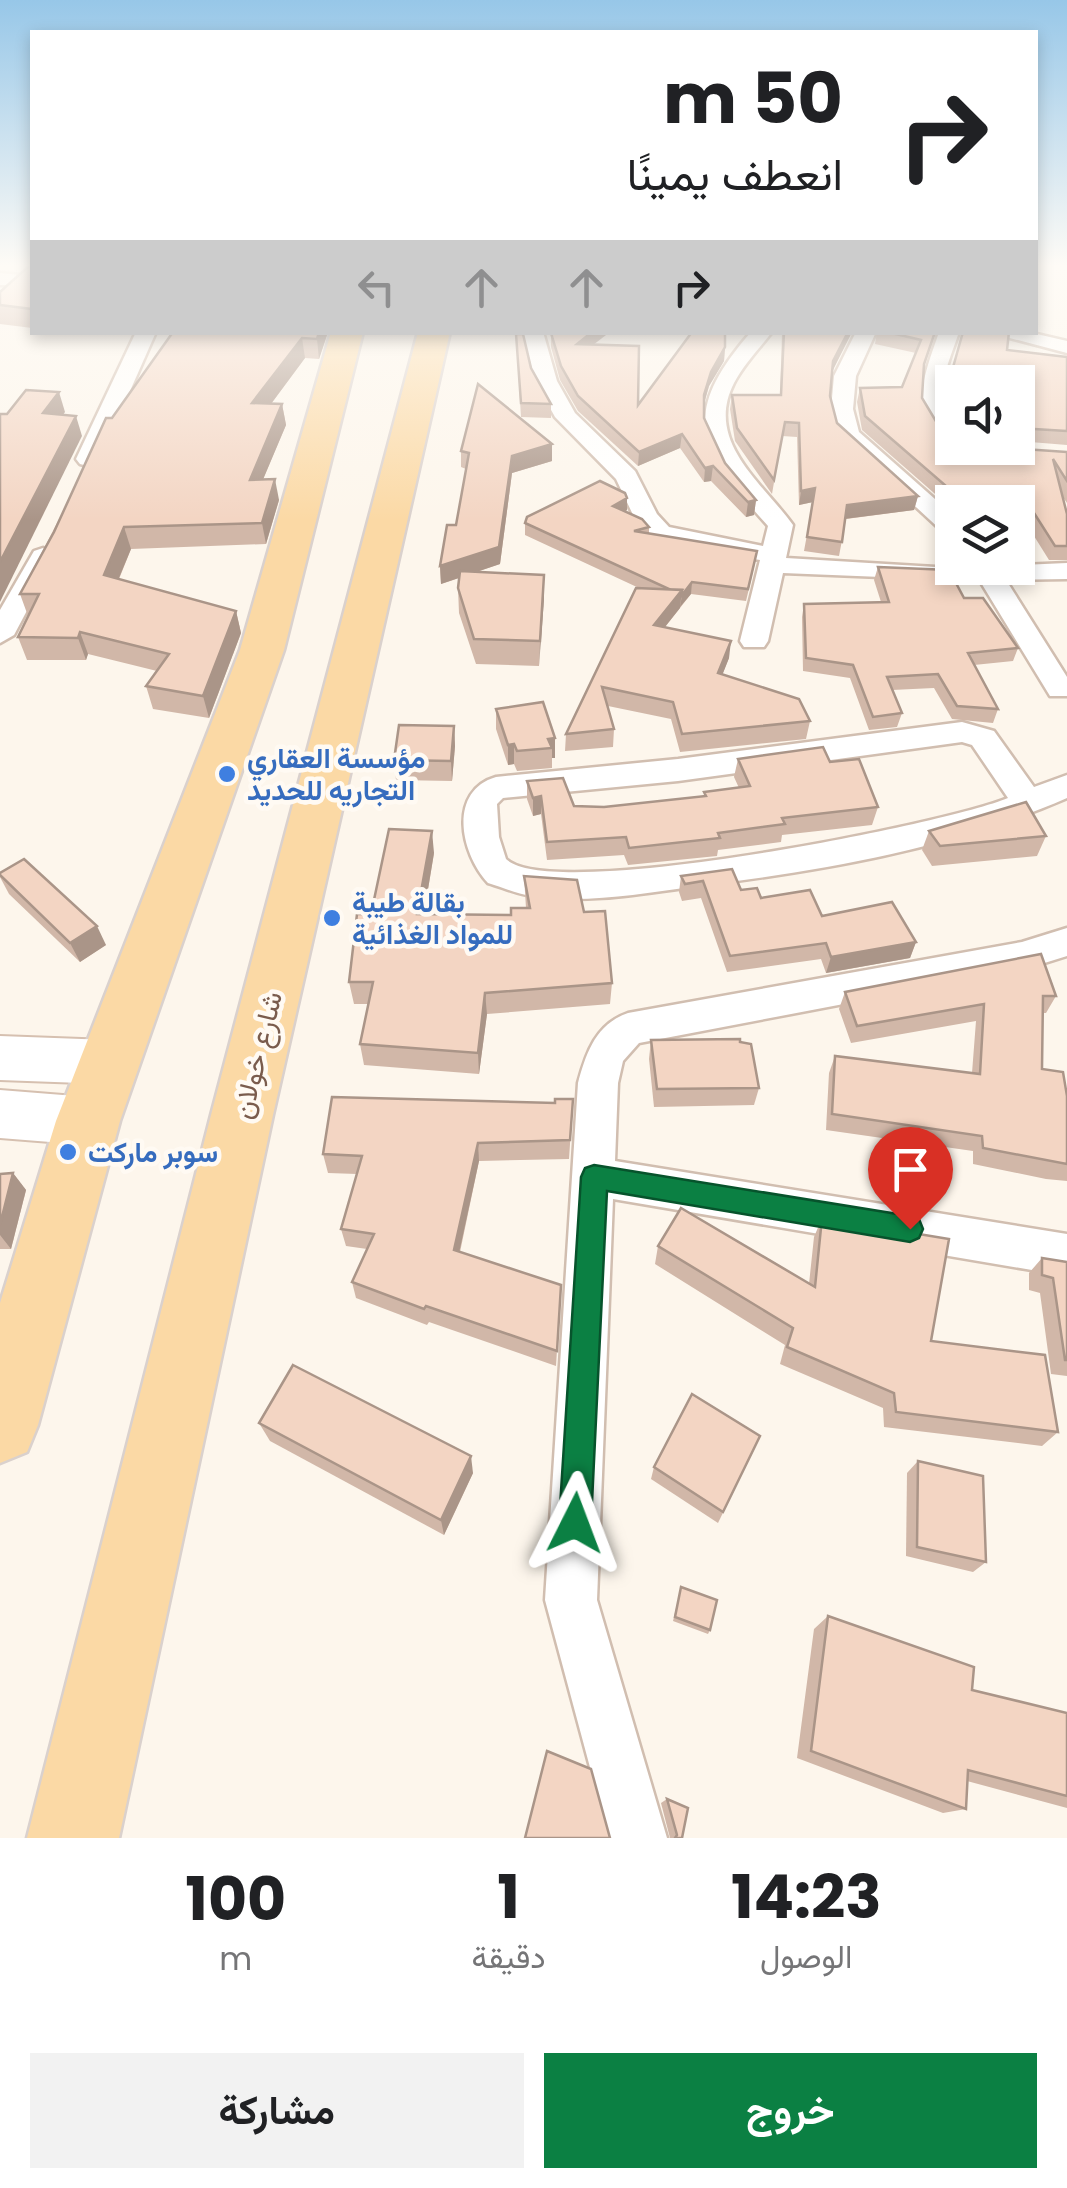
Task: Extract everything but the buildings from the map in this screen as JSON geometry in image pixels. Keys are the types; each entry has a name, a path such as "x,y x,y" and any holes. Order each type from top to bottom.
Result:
{"main road":[{"name":"شارع خولان","path":"0,1425 99,1092 262,650 384,349"},
{"name":"شارع خولان","path":"72,1838 242,1115 386,349"}],"street":[{"path":"76,484 138,349"},
{"path":"538,349 546,382 566,416 627,476 646,517 660,532 773,560 935,568"},
{"path":"748,349 718,385 714,415 720,447 782,526 754,641"},
{"path":"858,349 845,376 842,409 848,434 935,512"},
{"path":"935,373 930,388 935,417"},
{"path":"0,635 53,535"},
{"path":"1035,571 1067,572"},
{"path":"0,583 28,584"},
{"path":"997,585 1060,688"},
{"path":"1028,802 983,738 962,732 678,770 496,788 483,796 479,807 488,860 500,874 520,882 570,885 652,881 830,852 970,824 1028,802 1067,786"},
{"path":"638,1838 570,1600 598,1083 605,1054 628,1029 1022,956 1067,942"},
{"path":"0,1058 99,1092"},
{"path":"0,1114 99,1092"},
{"path":"594,1177 1067,1255"}],"place":[{"name":"مؤسسة العقاري التجاريه للحديد","path":"227,774"},
{"name":"بقالة طيبة للمواد الغذائية","path":"332,918"},
{"name":"سوبر ماركت","path":"68,1152"}],"route":[{"path":"575,1523 594,1177 910,1229"}]}
